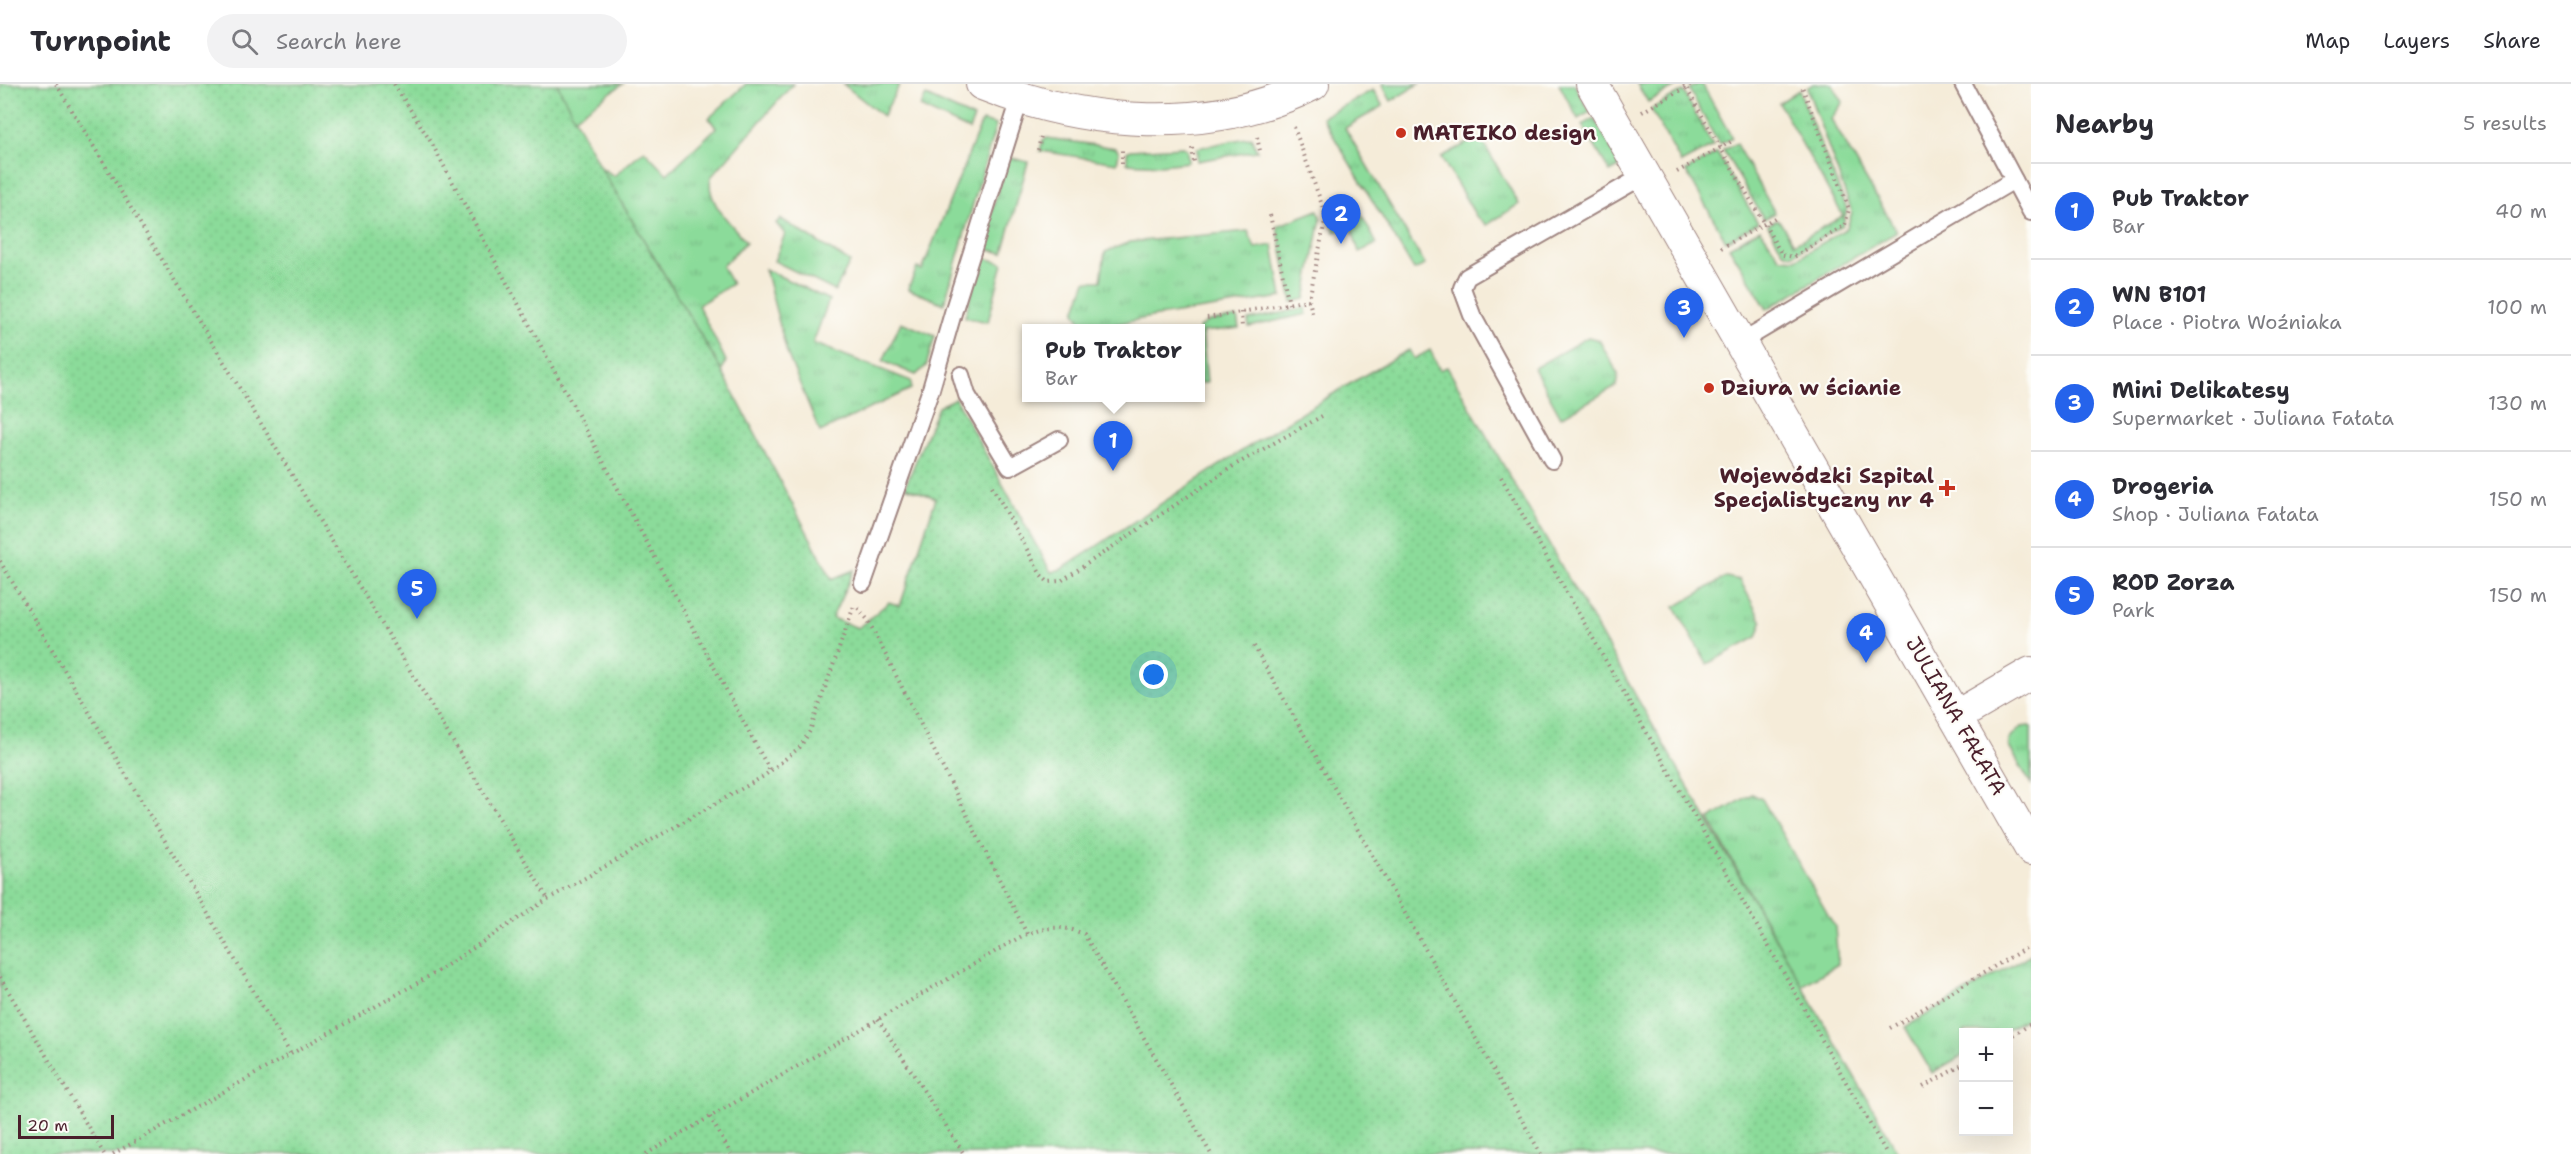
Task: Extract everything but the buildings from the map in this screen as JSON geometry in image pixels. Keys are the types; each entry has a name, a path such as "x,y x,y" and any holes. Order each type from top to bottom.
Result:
{"street":[{"path":"982,84 1020,99 1083,113 1148,121 1213,117 1265,102 1313,84"},
{"name":"JULIANA FAŁATA","path":"1592,84 1643,176 1957,716 2031,849"},
{"path":"1957,716 2031,674"}],"lane":[{"path":"1964,84 2031,212"},
{"path":"863,583 931,389 1020,99"},
{"path":"1552,460 1472,315 1462,288 1467,278 1643,176"},
{"path":"1739,342 2014,180"},
{"path":"962,375 967,395 1010,467 1059,440"}],"path":[{"path":"56,84 548,899"},
{"path":"394,84 431,142 466,205 770,771"},
{"path":"1641,112 1691,84"},
{"path":"1685,86 1782,255 1794,257 1845,225 1849,209 1801,84"},
{"path":"1292,120 1326,216 1309,300 1312,313"},
{"path":"1038,150 1042,130"},
{"path":"1676,173 1734,140"},
{"path":"1122,164 1123,144"},
{"path":"1270,214 1289,304"},
{"path":"1720,249 1778,216"},
{"path":"1207,318 1309,300"},
{"path":"1240,312 1242,328"},
{"path":"991,484 1041,575 1048,582 1061,581 1235,465 1322,416"},
{"path":"1501,477 1887,1154"},
{"path":"0,561 290,1053"},
{"path":"113,1154 435,973 548,899 770,771 800,747 810,731 863,583"},
{"path":"855,604 868,620 1027,934"},
{"path":"1254,646 1540,1154"},
{"path":"646,1154 1027,934 1066,927 1084,934 1210,1154"},
{"path":"1890,1028 2031,945"},
{"path":"0,977 104,1154"},
{"path":"878,1019 964,1154"},
{"path":"2013,1035 2031,1024"},
{"path":"1923,1087 1959,1067"},
{"path":"710,1117 731,1154"}],"green space":[{"path":"0,84 557,84 600,167 722,371 832,579 854,570 832,618 858,628 889,602 900,606 936,498 905,487 938,407 955,398 1051,572 1062,569 1234,456 1364,375 1409,350 1414,359 1430,350 1440,370 1447,367 1899,1154 0,1154"},
{"path":"557,84 623,84 574,118"},
{"path":"746,84 793,84 711,177 710,186 715,204 746,242 722,266 732,284 698,305 726,361 722,371 600,167 614,176 644,150 667,174 716,128 709,118"},
{"path":"843,84 900,84 883,116"},
{"path":"1382,84 1419,84 1391,101"},
{"path":"1559,84 1574,84 1590,112 1578,119"},
{"path":"1637,84 1678,84 1679,85 1648,102"},
{"path":"1702,84 1732,138 1719,145 1689,89"},
{"path":"1813,84 1832,84 1843,102 1831,119 1897,232 1767,309 1729,247 1760,229 1780,258 1796,259 1847,228 1852,212 1807,88"},
{"path":"1373,90 1383,106 1345,128 1425,265 1414,270 1322,117"},
{"path":"1799,90 1847,209 1843,225 1792,255 1783,252 1768,225 1778,219 1794,244 1843,216 1779,103"},
{"path":"1683,91 1713,146 1681,163 1651,109"},
{"path":"926,96 974,118 969,130 920,107"},
{"path":"1594,118 1621,166 1610,172 1582,125"},
{"path":"982,121 996,125 944,304 908,289 917,268 922,270"},
{"path":"1251,137 1257,151 1197,161 1197,148"},
{"path":"1047,138 1116,148 1119,152 1117,163 1040,151 1043,140"},
{"path":"1475,139 1483,142 1519,204 1487,225 1476,216 1441,157"},
{"path":"1736,144 1775,213 1764,219 1723,150"},
{"path":"1183,147 1187,150 1188,162 1161,165 1127,163 1127,152 1130,150"},
{"path":"1717,153 1758,223 1726,241 1686,171"},
{"path":"1007,157 1028,162 1003,253 982,248"},
{"path":"1353,199 1377,244 1359,252 1351,227 1335,232 1328,210"},
{"path":"1318,210 1321,219 1305,299 1292,302 1277,226"},
{"path":"781,219 850,262 835,291 774,261 785,234 776,223"},
{"path":"1248,231 1255,248 1273,245 1282,297 1117,324 1081,322 1075,312 1086,281 1101,281 1105,252 1130,242"},
{"path":"981,257 1003,263 988,322 965,317"},
{"path":"765,269 829,300 813,343 911,381 911,389 820,432 787,353"},
{"path":"1305,308 1307,314 1249,327 1248,320"},
{"path":"1237,317 1239,328 1205,332 1204,324"},
{"path":"901,322 935,336 926,366 916,375 883,361"},
{"path":"1588,337 1599,340 1618,374 1616,386 1561,417 1534,368"},
{"path":"1726,577 1740,580 1762,622 1757,637 1707,664 1675,607"},
{"path":"2021,727 2031,727 2031,784 2009,747 2009,740"},
{"path":"1752,794 1762,799 1835,927 1838,964 1802,986 1709,819"},
{"path":"2031,954 2031,1016 2009,1028 1959,1028 1959,1057 1932,1073 1905,1027"}],"place":[{"name":"MATEIKO design","path":"1401,133"},
{"name":"WN B101","path":"1341,244"},
{"name":"Mini Delikatesy","path":"1684,338"},
{"name":"Dziura w ścianie","path":"1709,388"},
{"name":"Pub Traktor","path":"1113,471"},
{"name":"Wojewódzki Szpital Specjalistyczny nr 4","path":"1947,488"},
{"name":"ROD Zorza","path":"417,619"},
{"name":"Drogeria","path":"1866,663"}]}
